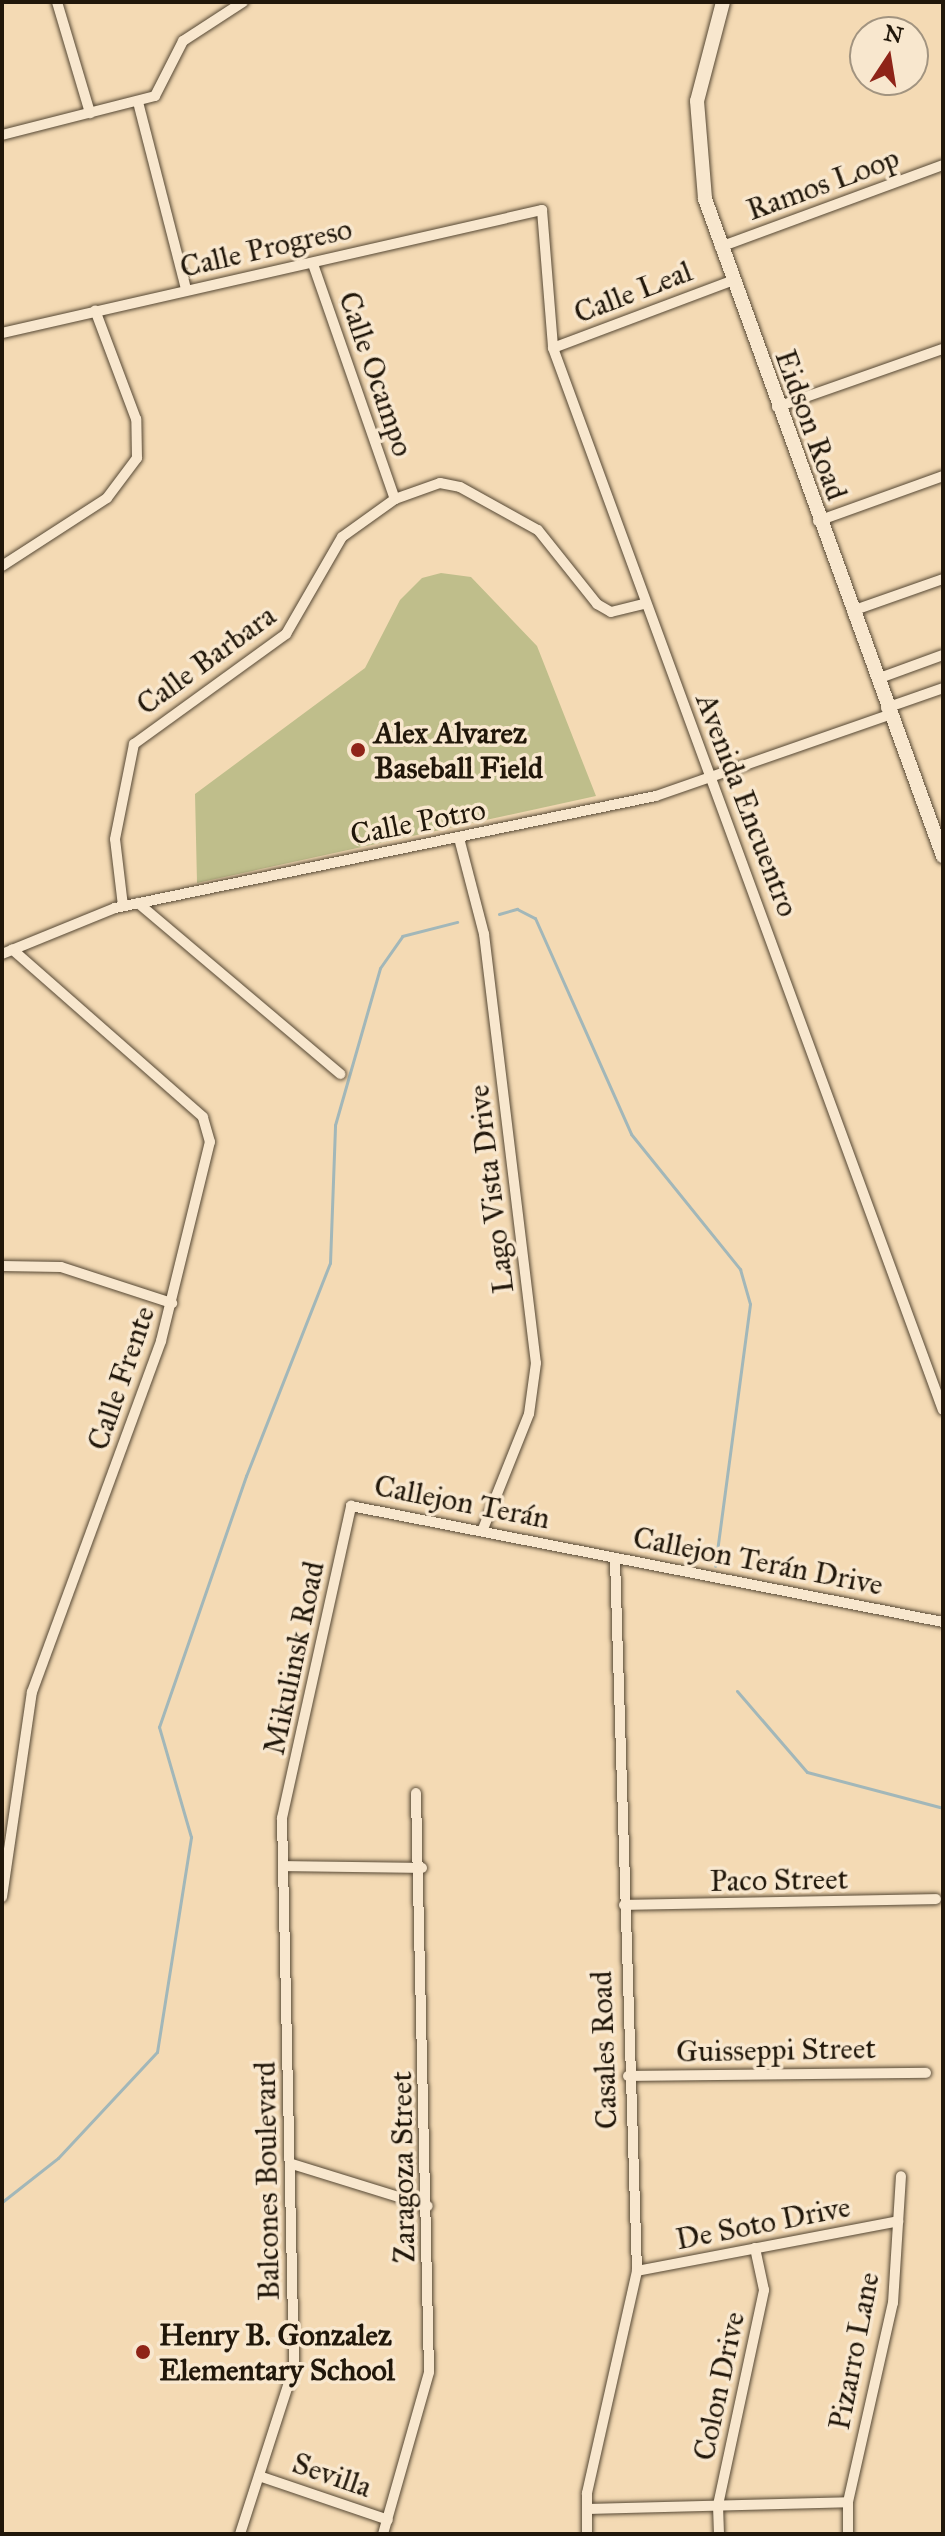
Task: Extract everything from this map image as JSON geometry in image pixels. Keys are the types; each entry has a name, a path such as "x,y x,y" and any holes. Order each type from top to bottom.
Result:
{"street":[{"path":"55,2 90,113"},
{"path":"2,135 138,102 167,83 183,41 243,2"},
{"name":"Eidson Road","path":"723,2 701,69 696,132 720,247 887,711 943,856"},
{"path":"138,102 186,289"},
{"name":"Ramos Loop","path":"720,247 943,165"},
{"name":"Calle Progreso","path":"2,333 542,210"},
{"name":"Avenida Encuentro","path":"542,210 553,348 644,604 713,777 943,1410"},
{"name":"Calle Ocampo","path":"313,264 395,499"},
{"name":"Calle Leal","path":"553,348 731,281"},
{"path":"2,566 107,498 137,458 136,419 95,310"},
{"path":"777,407 943,349"},
{"path":"818,521 943,476"},
{"name":"Calle Barbara","path":"123,906 115,839 134,744 286,634 342,537 395,499 440,483 460,487 538,530 597,604 611,612 644,604"},
{"path":"852,611 943,579"},
{"path":"877,679 943,655"},
{"name":"Calle Potro","path":"7,952 123,906 614,807 713,777 943,688"},
{"name":"Lago Vista Drive","path":"459,838 484,934 536,1363 525,1427 483,1529"},
{"path":"138,903 340,1074"},
{"name":"Calle Frente","path":"2,1897 32,1692 172,1303 210,1129 7,952"},
{"path":"2,1266 61,1267 172,1303"},
{"name":"Callejon Terán","path":"351,1506 564,1546"},
{"name":"Mikulinsk Road","path":"282,1818 351,1506"},
{"name":"Callejon Terán Drive","path":"564,1546 943,1622"},
{"name":"Casales Road","path":"587,2534 587,2509 637,2271 628,2076 615,1558"},
{"name":"Zaragoza Street","path":"383,2534 429,2372 422,1868 416,1793"},
{"name":"Balcones Boulevard","path":"240,2534 294,2367 292,2164 282,1818"},
{"path":"283,1866 422,1868"},
{"name":"Paco Street","path":"624,1905 936,1899"},
{"name":"Guisseppi Street","path":"628,2076 926,2073"},
{"path":"292,2164 428,2206"},
{"name":"Pizarro Lane","path":"848,2534 848,2502 893,2303 901,2176"},
{"name":"De Soto Drive","path":"637,2271 898,2221"},
{"name":"Colon Drive","path":"719,2534 718,2505 764,2290 755,2248"},
{"name":"Sevilla","path":"259,2476 388,2520"},
{"path":"587,2509 848,2502"}],"shaded area":[{"path":"441,573 471,577 537,646 596,796 197,883 195,794 365,668 400,600 422,578"}],"waterway":[{"path":"499,914 517,909 535,918 631,1134 740,1269 750,1304 715,1566"},
{"path":"2,2202 58,2158 157,2052 191,1837 159,1727 246,1476 330,1263 335,1125 380,968 402,936 457,922"},
{"path":"737,1691 807,1772 943,1808"}],"place":[{"name":"Alex Alvarez Baseball Field","path":"358,750"},
{"name":"Henry B. Gonzalez Elementary School","path":"143,2352"}]}
